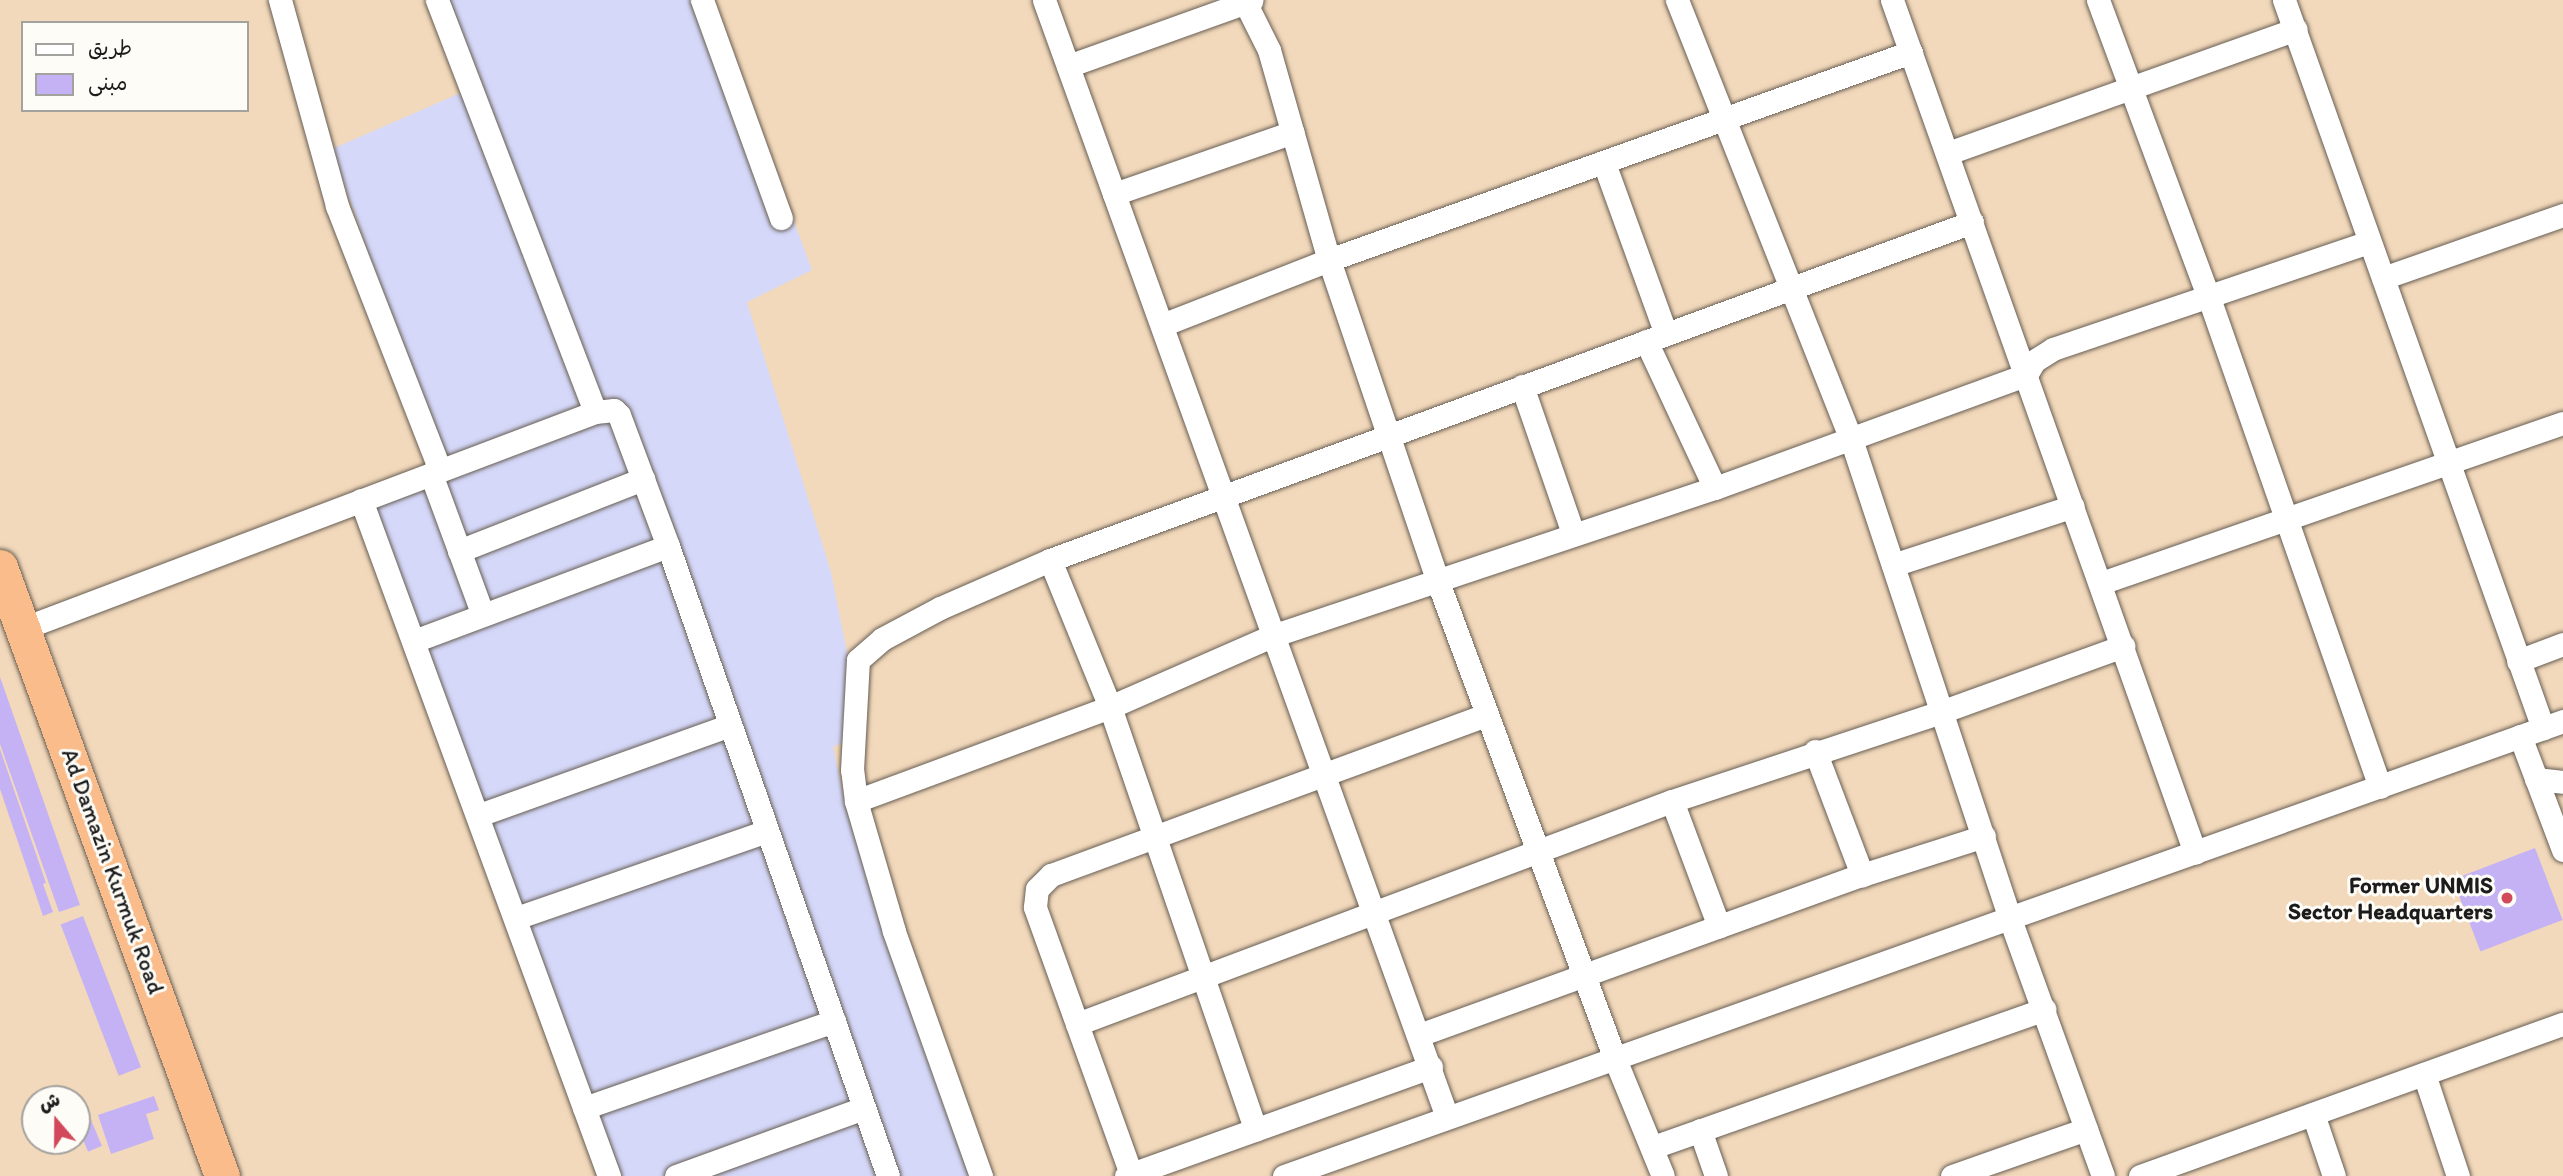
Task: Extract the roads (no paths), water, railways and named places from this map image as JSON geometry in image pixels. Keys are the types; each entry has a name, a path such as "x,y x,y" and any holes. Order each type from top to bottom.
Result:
{"highway":[{"name":"Ad Damazin Kurmuk Road","path":"0,567 222,1176"}],"street":[{"path":"280,0 337,206 436,472 459,551 483,615"},
{"path":"437,0 595,412"},
{"path":"702,0 781,219"},
{"path":"1044,0 1447,1117"},
{"path":"1677,0 1852,439 2010,919 2103,1176"},
{"path":"1892,0 2195,853"},
{"path":"2098,0 2209,298 2380,787"},
{"path":"1284,1176 2553,724 2518,661 2284,0"},
{"path":"1068,66 1247,1 1269,50 1329,260 1386,436 1486,715 1540,851 1615,1059 1663,1176"},
{"path":"1948,153 2296,29"},
{"path":"1162,324 1329,260 1911,52"},
{"path":"1114,194 1293,132"},
{"path":"1604,163 1656,337 1715,488"},
{"path":"2383,278 2563,215"},
{"path":"981,1176 894,930 856,801 852,770 859,660 882,639 940,608 1051,560 1972,222"},
{"path":"856,801 1110,707 1272,636 1438,582 1573,533 1715,488 1852,439 2026,375 2034,361 2053,349 2370,242"},
{"path":"1522,386 1573,533"},
{"path":"24,628 595,412 611,409 618,415 668,546 888,1176"},
{"path":"2101,583 2563,423"},
{"path":"459,551 643,479"},
{"path":"361,500 479,815 609,1176"},
{"path":"1893,565 2073,506"},
{"path":"414,641 668,546"},
{"path":"1051,560 1110,707 1256,1130"},
{"path":"2518,661 2563,644"},
{"path":"1077,1024 1672,801 1815,751 1941,712 2123,646"},
{"path":"1431,1067 1128,1175 1035,907 1037,889 1051,875 1486,715"},
{"path":"479,815 730,725"},
{"path":"2520,736 2563,850"},
{"path":"1815,751 1862,875"},
{"path":"2536,779 2563,782"},
{"path":"1672,801 1719,927"},
{"path":"516,918 767,831"},
{"path":"1419,1035 1862,875 1984,836"},
{"path":"1653,1147 2044,1009"},
{"path":"584,1108 834,1021"},
{"path":"2140,1176 2563,1024"},
{"path":"2424,1074 2458,1176"},
{"path":"676,1176 864,1108"},
{"path":"2313,1114 2334,1176"},
{"path":"1700,1129 1716,1176"},
{"path":"1952,1176 2086,1129"}],"place":[{"name":"Former UNMIS Sector Headquarters","path":"2507,898"}]}
